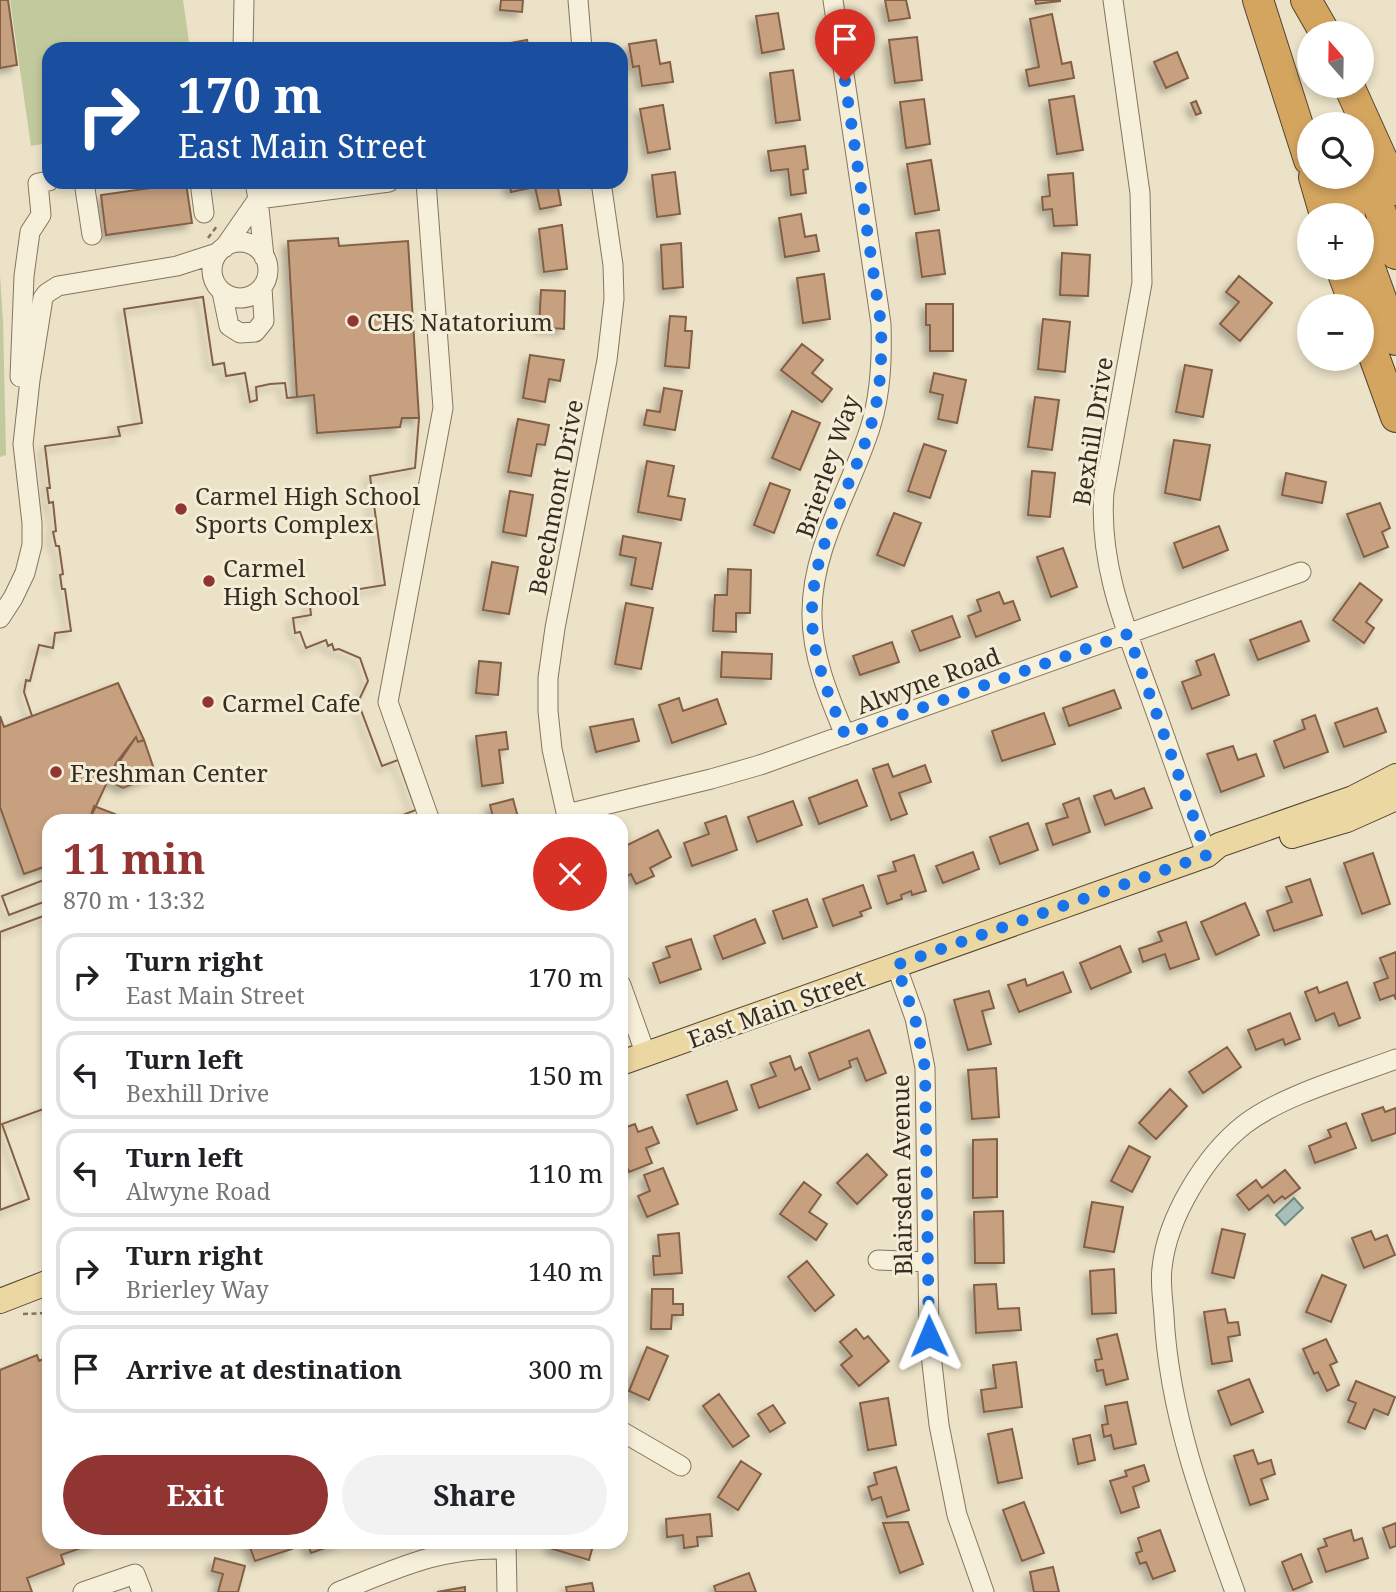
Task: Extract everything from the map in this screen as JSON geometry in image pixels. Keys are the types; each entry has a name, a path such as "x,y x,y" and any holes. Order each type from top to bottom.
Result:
{"highway":[{"path":"1261,0 1311,112"},
{"path":"1261,0 1297,120"},
{"path":"1296,0 1306,21"},
{"path":"1306,0 1318,21"},
{"path":"1354,98 1396,190"},
{"path":"1372,189 1396,254"},
{"path":"1374,280 1396,340"},
{"path":"1374,356 1396,417"}],"main road":[{"name":"East Main Street","path":"628,1061 1207,855 1219,845 1353,798 1396,776"},
{"name":"East Main Street","path":"1207,855 1222,858 1394,804"},
{"path":"0,1288 42,1273"},
{"path":"9,1307 42,1286"}],"street":[{"path":"243,42 244,0"},
{"path":"578,0 581,42"},
{"name":"Brierley Way","path":"833,0 881,324 882,356 871,425 822,553 814,582 813,639 845,735"},
{"name":"Bexhill Drive","path":"1113,0 1140,193 1143,243 1142,283 1104,492 1104,547 1110,579 1128,634 1207,855"},
{"path":"26,409 20,384 24,276 30,233 41,215 38,183 42,182"},
{"path":"86,189 92,235"},
{"path":"202,189 210,220"},
{"path":"427,189 443,408 388,702 428,814"},
{"name":"Beechmont Drive","path":"566,814 552,749 548,678 555,628 607,360 614,299 611,245 602,189"},
{"path":"256,190 267,275 262,287 264,321 255,332 240,333 229,327 213,262 214,249 256,190"},
{"path":"0,618 25,573 32,545 33,523 23,444 41,305 47,292 58,286 177,266 214,249 241,243 258,250 264,257"},
{"path":"177,266 218,285 233,297 251,296 262,287"},
{"name":"Alwyne Road","path":"578,814 711,779 845,735 1301,572"},
{"name":"Blairsden Avenue","path":"896,965 915,1018 925,1068 929,1336 939,1425 957,1515 984,1592"},
{"path":"628,1005 646,1055"},
{"path":"1235,1592 1205,1510 1176,1407 1165,1340 1163,1307 1162,1268 1168,1242 1178,1211 1206,1167 1220,1148 1246,1124 1307,1092 1396,1059"},
{"path":"878,1260 928,1262"},
{"path":"628,1435 681,1466"},
{"path":"338,1592 426,1557 472,1549"},
{"path":"505,1549 507,1592"},
{"path":"83,1592 135,1574 142,1592"}],"path":[{"path":"210,220 214,249"},
{"path":"9,1307 42,1312"}],"green space":[{"path":"10,0 183,0 189,42 42,42 42,144 31,146"},
{"path":"0,275 6,455 0,457"}],"water":[{"path":"1294,1198 1303,1208 1285,1225 1276,1215"}],"building":[{"path":"0,0 8,0 17,65 0,68"},
{"path":"501,0 523,0 522,12 500,10"},
{"path":"885,0 906,0 910,18 889,21"},
{"path":"1035,0 1060,0 1060,1 1036,4"},
{"path":"778,13 784,49 762,53 756,16"},
{"path":"1052,14 1062,64 1071,62 1074,78 1029,86 1026,70 1039,67 1030,19"},
{"path":"917,37 922,80 895,83 889,40"},
{"path":"656,40 660,64 670,62 673,82 642,86 639,66 633,67 629,44"},
{"path":"1177,52 1188,78 1166,88 1154,62"},
{"path":"793,70 800,120 776,123 770,73"},
{"path":"1074,96 1083,150 1057,154 1049,100"},
{"path":"924,99 930,144 906,148 900,102"},
{"path":"1196,101 1201,113 1196,115 1191,103"},
{"path":"663,105 670,149 648,153 640,109"},
{"path":"805,146 808,169 803,170 806,193 791,195 788,169 771,171 768,151"},
{"path":"931,160 939,210 915,214 907,164"},
{"path":"675,172 680,214 657,217 652,175"},
{"path":"1073,173 1077,225 1054,226 1052,209 1043,210 1042,197 1050,196 1048,175"},
{"path":"144,189 187,189 192,223 106,235 101,195"},
{"path":"535,189 558,189 561,205 540,209"},
{"path":"801,214 805,237 816,235 819,251 785,257 779,218"},
{"path":"562,225 567,269 544,272 539,229"},
{"path":"939,230 945,274 922,277 916,233"},
{"path":"338,238 339,246 408,241 419,418 415,468 370,476 385,585 309,597 311,615 293,618 295,633 300,632 306,648 326,640 328,646 332,644 334,650 339,649 360,658 368,681 358,702 382,766 398,760 416,810 405,814 115,814 94,806 91,814 42,814 42,868 24,874 0,807 0,716 4,727 32,716 24,692 26,680 30,681 39,645 53,648 55,633 71,631 65,589 62,589 60,575 63,574 59,546 56,546 53,532 56,531 53,502 49,503 47,488 50,488 45,446 120,436 118,427 142,423 124,309 203,297 213,365 224,363 226,376 245,373 250,402 257,400 256,387 270,384 285,383 287,398 297,397 288,241","holes":["136,737 138,742 144,740 156,775 123,788 107,780"]},
{"path":"338,238 339,246 408,241 419,418 415,468 370,476 385,585 309,597 311,615 293,618 295,633 300,632 306,648 326,640 328,646 332,644 334,650 339,649 360,658 368,681 358,702 382,766 398,760 416,810 405,814 42,814 42,868 24,874 0,807 0,716 4,727 32,716 24,692 26,680 30,681 39,645 53,648 55,633 71,631 65,589 62,589 60,575 63,574 59,546 56,546 53,532 56,531 53,502 49,503 47,488 50,488 45,446 120,436 118,427 142,423 124,309 203,297 213,365 224,363 226,376 245,373 250,402 257,400 256,387 270,384 285,383 287,398 297,397 288,241"},
{"name":"CHS Natatorium","path":"338,238 339,246 408,241 419,418 402,418 400,427 317,433 314,395 297,397 288,241"},
{"path":"681,243 683,287 663,289 661,245"},
{"path":"1062,253 1090,255 1088,296 1060,295"},
{"path":"824,274 830,319 803,323 797,278"},
{"path":"1239,276 1272,303 1240,341 1220,324 1239,302 1226,292"},
{"path":"541,290 565,291 564,329 539,327"},
{"path":"926,304 953,304 953,351 930,351 930,325 926,325"},
{"path":"670,316 686,317 685,331 692,331 689,368 665,366"},
{"path":"1043,319 1070,322 1065,372 1038,369"},
{"path":"802,344 823,360 812,373 832,389 822,402 781,370"},
{"path":"530,355 564,360 560,381 549,379 545,402 523,398"},
{"path":"1185,365 1212,370 1203,417 1176,412"},
{"path":"934,373 966,380 957,423 938,419 943,395 930,392"},
{"path":"664,388 682,391 675,430 644,425 647,410 660,412"},
{"path":"1035,397 1059,400 1052,450 1028,447"},
{"path":"792,411 820,423 800,470 772,458"},
{"path":"518,419 549,425 545,445 537,444 531,476 508,472"},
{"path":"1174,440 1210,445 1200,500 1165,493"},
{"path":"924,444 946,451 930,498 908,491"},
{"path":"647,461 674,466 668,496 685,499 681,520 638,512"},
{"path":"1032,471 1055,473 1050,517 1028,515"},
{"path":"1286,473 1326,482 1322,503 1282,495"},
{"path":"770,483 790,490 774,533 754,525"},
{"path":"510,491 533,495 526,536 503,532"},
{"path":"1380,503 1390,528 1382,532 1388,547 1364,557 1347,514"},
{"path":"894,513 921,523 904,566 877,555"},
{"path":"1219,526 1228,550 1183,568 1174,543"},
{"path":"623,536 661,543 652,589 631,585 636,558 620,555"},
{"path":"1063,548 1077,587 1051,597 1037,557"},
{"path":"492,562 518,567 509,614 483,610"},
{"path":"728,569 751,570 750,613 736,613 736,632 713,631 715,595 727,595"},
{"path":"1360,583 1382,600 1366,622 1374,628 1364,643 1333,620"},
{"path":"999,592 1004,604 1013,601 1020,620 976,637 968,616 981,611 977,600"},
{"path":"626,603 653,608 641,669 615,664"},
{"path":"952,616 960,637 920,651 912,631"},
{"path":"1301,621 1309,641 1258,660 1250,640"},
{"path":"892,642 899,662 860,675 853,656"},
{"path":"722,652 772,654 771,679 721,677"},
{"path":"1214,654 1229,695 1192,709 1182,682 1201,675 1196,661"},
{"path":"479,661 501,663 498,695 476,693"},
{"name":"Freshman Center","path":"118,683 144,740 138,742 136,737 116,763 92,814 42,814 42,868 24,874 0,807 0,716 4,727"},
{"path":"1114,690 1121,708 1069,726 1063,708"},
{"path":"679,698 683,711 717,699 726,724 672,743 659,705"},
{"path":"1377,708 1386,732 1344,747 1335,723"},
{"path":"1044,713 1055,744 1002,761 992,731"},
{"path":"1315,715 1328,752 1284,768 1274,741 1305,729 1302,720"},
{"path":"633,719 639,741 596,752 590,727"},
{"path":"506,732 508,749 499,750 503,783 482,786 476,736"},
{"path":"1233,746 1238,760 1256,754 1264,776 1221,792 1207,754"},
{"path":"888,764 893,777 925,765 931,782 899,793 907,814 891,820 873,769"},
{"path":"857,780 867,806 819,824 809,798"},
{"path":"1144,788 1152,808 1105,825 1094,796 1111,790 1115,799"},
{"path":"1079,798 1090,832 1053,845 1046,824 1068,817 1063,804"},
{"path":"513,799 517,814 492,814 490,805"},
{"path":"793,801 802,825 757,842 748,817"},
{"path":"726,816 737,850 692,866 684,843 709,834 705,823"},
{"path":"1028,823 1038,850 1000,864 990,837"},
{"path":"658,830 671,857 650,868 654,876 636,884 631,874 628,876 628,845"},
{"path":"973,852 979,869 943,883 936,866"},
{"path":"1373,853 1390,904 1362,914 1344,863"},
{"path":"914,855 926,891 912,895 911,891 901,895 902,899 887,904 878,876 896,871 893,862"},
{"path":"1310,879 1322,915 1274,931 1267,911 1292,902 1286,887"},
{"path":"42,881 42,903 9,915 2,896"},
{"path":"42,881 42,903 9,915 2,896"},
{"path":"863,885 871,908 860,912 862,916 833,926 823,899"},
{"path":"807,899 817,927 783,939 773,911"},
{"path":"1245,903 1259,935 1216,955 1201,922"},
{"path":"42,917 42,1110 2,1124 29,1199 0,1210 0,932"},
{"path":"42,917 42,1110 2,1124 29,1199 0,1210 0,932"},
{"path":"755,919 765,943 723,959 714,936"},
{"path":"1186,922 1199,959 1170,969 1165,954 1143,962 1139,949 1162,941 1158,932"},
{"path":"691,939 701,969 660,983 653,963 670,957 666,947"},
{"path":"1120,946 1131,972 1091,989 1080,963"},
{"path":"1396,952 1396,1000 1394,995 1380,1000 1374,983 1388,978 1380,958"},
{"path":"1063,972 1071,992 1019,1012 1008,985 1025,979 1027,986"},
{"path":"1347,982 1360,1018 1339,1026 1334,1013 1316,1021 1305,992 1317,987 1319,993"},
{"path":"989,991 994,1008 982,1011 991,1044 968,1050 954,1000"},
{"path":"1290,1013 1300,1039 1285,1045 1283,1039 1256,1050 1248,1030"},
{"path":"869,1030 886,1073 866,1081 857,1058 849,1061 851,1067 819,1080 809,1053"},
{"path":"1227,1047 1241,1067 1203,1093 1189,1072"},
{"path":"790,1056 795,1070 801,1067 810,1089 759,1108 751,1085 776,1076 770,1063"},
{"path":"996,1068 999,1117 972,1119 968,1070"},
{"path":"727,1081 737,1110 697,1124 687,1095"},
{"path":"1170,1089 1187,1106 1156,1139 1139,1123"},
{"path":"1383,1107 1385,1112 1396,1108 1396,1133 1372,1141 1362,1114"},
{"path":"1346,1123 1356,1148 1315,1163 1309,1146 1331,1137 1328,1130"},
{"path":"635,1124 638,1132 652,1127 659,1143 646,1148 652,1163 629,1172 628,1169 628,1126"},
{"path":"997,1139 997,1197 973,1198 973,1140"},
{"path":"1129,1146 1150,1157 1132,1192 1111,1181"},
{"path":"867,1154 887,1175 857,1204 837,1183"},
{"path":"663,1168 678,1204 647,1217 638,1196 650,1191 644,1175"},
{"path":"1285,1170 1300,1188 1285,1199 1282,1196 1274,1203 1268,1195 1249,1210 1237,1195 1256,1180 1262,1188"},
{"path":"804,1182 821,1195 809,1212 827,1224 816,1240 780,1214"},
{"path":"1092,1202 1123,1207 1114,1252 1084,1247"},
{"path":"1003,1211 1004,1263 975,1263 974,1212"},
{"path":"1222,1229 1245,1234 1234,1278 1212,1273"},
{"path":"1371,1231 1375,1240 1387,1235 1395,1255 1364,1268 1352,1238"},
{"path":"679,1233 682,1273 654,1275 653,1256 660,1256 658,1235"},
{"path":"807,1261 834,1295 815,1311 788,1277"},
{"path":"1114,1269 1116,1313 1092,1314 1090,1271"},
{"path":"1322,1275 1346,1285 1331,1322 1306,1312"},
{"path":"996,1284 998,1309 1019,1308 1021,1330 976,1333 974,1285"},
{"path":"652,1289 673,1289 673,1304 683,1304 683,1315 672,1315 671,1329 651,1329"},
{"path":"1225,1309 1228,1323 1238,1322 1240,1335 1228,1337 1232,1361 1212,1364 1204,1312"},
{"path":"856,1329 864,1339 868,1336 889,1361 859,1386 841,1365 852,1356 840,1342"},
{"path":"1117,1334 1128,1379 1106,1385 1103,1370 1097,1371 1095,1360 1102,1359 1097,1339"},
{"path":"1326,1339 1337,1362 1330,1365 1339,1385 1327,1391 1318,1372 1314,1374 1303,1349"},
{"path":"647,1347 668,1356 649,1400 629,1391"},
{"path":"37,1355 39,1361 42,1360 42,1549 78,1549 61,1555 64,1564 27,1578 32,1592 0,1592 0,1370"},
{"path":"1016,1362 1022,1407 984,1412 981,1390 996,1388 993,1365"},
{"path":"1249,1379 1263,1412 1231,1425 1218,1391"},
{"path":"1356,1381 1395,1397 1388,1415 1374,1409 1365,1429 1348,1422 1356,1403 1348,1400"},
{"path":"719,1394 749,1436 733,1447 703,1406"},
{"path":"888,1398 896,1445 868,1450 860,1403"},
{"path":"1127,1402 1136,1444 1114,1449 1111,1435 1104,1437 1102,1425 1108,1424 1105,1406"},
{"path":"773,1405 785,1423 770,1432 758,1414"},
{"path":"1012,1429 1022,1478 998,1483 988,1434"},
{"path":"1090,1435 1095,1460 1078,1464 1073,1439"},
{"path":"1253,1450 1258,1464 1271,1460 1275,1474 1261,1479 1268,1499 1250,1505 1234,1456"},
{"path":"741,1461 761,1474 738,1510 718,1497"},
{"path":"1144,1465 1149,1481 1133,1487 1139,1507 1121,1513 1110,1481 1127,1476 1125,1471"},
{"path":"896,1467 909,1510 887,1517 881,1497 872,1500 868,1487 877,1484 874,1473"},
{"path":"1024,1502 1044,1553 1022,1561 1003,1510"},
{"path":"710,1514 712,1536 697,1537 698,1546 684,1548 683,1535 667,1537 666,1519"},
{"path":"908,1522 923,1564 900,1573 883,1523"},
{"path":"1396,1523 1396,1546 1390,1548 1383,1528"},
{"path":"1160,1530 1175,1571 1153,1579 1146,1562 1140,1564 1136,1553 1142,1551 1138,1538"},
{"path":"1351,1530 1354,1541 1362,1538 1368,1558 1326,1572 1318,1549 1327,1546 1324,1539"},
{"path":"251,1549 292,1549 255,1561"},
{"path":"553,1549 592,1549 589,1560"},
{"path":"1301,1554 1312,1582 1293,1590 1282,1562"},
{"path":"215,1558 245,1566 238,1592 218,1592 223,1574 212,1571"},
{"path":"1053,1567 1059,1592 1034,1592 1030,1572"},
{"path":"749,1573 756,1592 716,1592 714,1586"},
{"path":"592,1583 594,1592 567,1592 566,1587"},
{"path":"465,1587 465,1592 437,1592"}],"place":[{"name":"CHS Natatorium","path":"353,321"},
{"name":"Carmel High School Sports Complex","path":"181,509"},
{"name":"Carmel High School","path":"209,581"},
{"name":"Carmel Cafe","path":"208,702"},
{"name":"Freshman Center","path":"56,772"}],"route":[{"path":"845,81 881,324 882,356 879,390 871,425 822,553 814,582 813,639 845,735 1128,634 1207,855 896,965 915,1018 925,1068 929,1336"}]}
